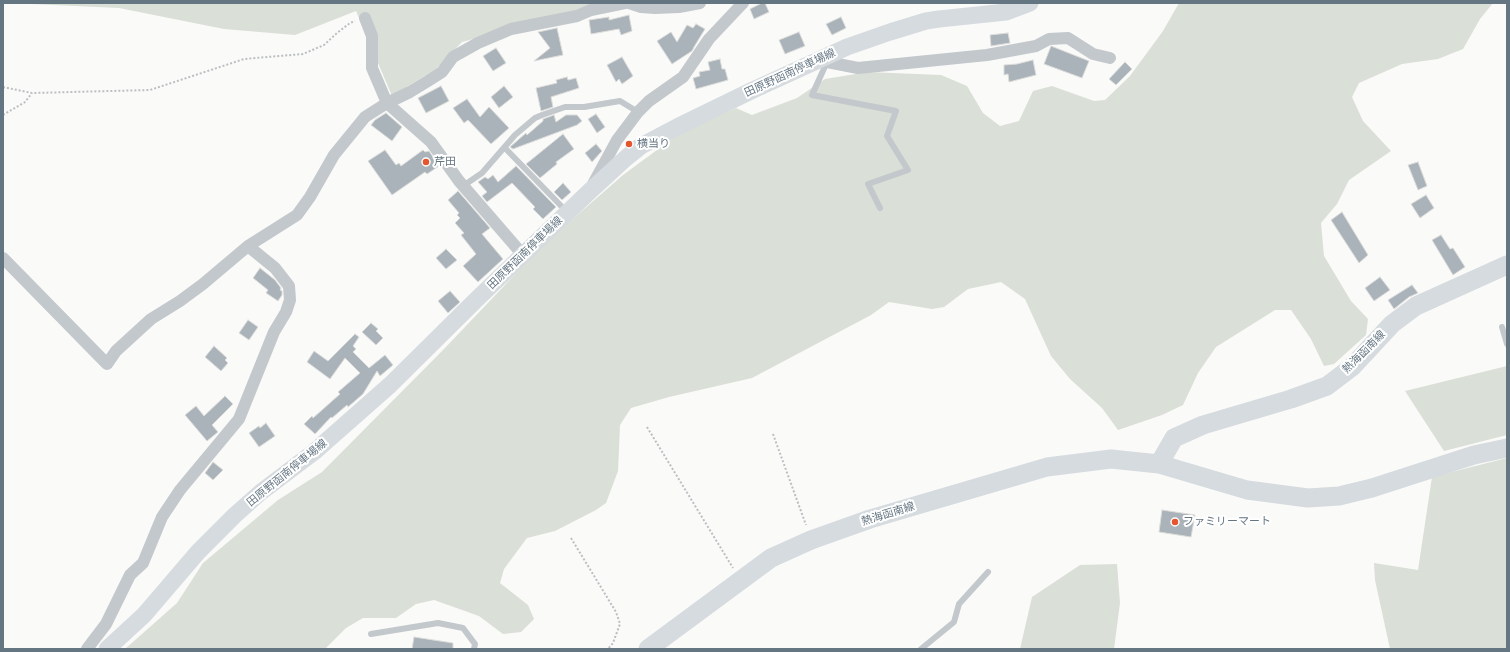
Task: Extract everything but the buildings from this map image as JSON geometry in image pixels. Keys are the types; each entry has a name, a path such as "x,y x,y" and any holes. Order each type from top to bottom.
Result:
{"main road":[{"name":"田原野函南停車場線","path":"108,649 144,615 198,552 235,515 261,492 314,452 390,385 590,191 641,146 739,96 822,61 847,47 890,32 926,22 940,19 1006,12 1030,3"},
{"name":"熱海函南線","path":"1159,464 1174,438 1203,425 1291,399 1327,386 1352,366 1392,324 1416,306 1507,265"},
{"name":"熱海函南線","path":"648,649 771,558 811,540 870,519 1047,468 1111,459 1159,464 1247,490 1308,498 1339,496 1372,488 1474,455 1507,448"}],"street":[{"path":"3,258 107,364 116,351 151,319 180,301 203,284 248,246 297,214 310,197 334,155 365,117 442,72 453,57 478,43 511,29 577,16 591,10 625,3"},
{"path":"629,3 642,7 655,8 679,7 700,3"},
{"path":"590,191 617,140 638,112 649,101 683,77 709,39 743,3"},
{"path":"365,18 372,36 372,68 387,103 431,142 463,186 523,255"},
{"path":"822,61 858,68 924,62 987,55 1036,46 1049,39 1055,38 1068,38 1093,54 1110,58"},
{"path":"87,649 106,624 130,575 143,563 162,517 180,490 239,419 274,332 286,312 290,300 289,286 275,268 248,246"}],"lane":[{"path":"822,61 812,95 896,112 887,136 908,170 868,184 880,208"},
{"path":"463,186 482,173 515,135 535,118 565,107 584,107 620,100 638,112"},
{"path":"504,148 568,212"},
{"path":"1502,327 1507,344"},
{"path":"921,649 954,622 959,604 988,572"},
{"path":"371,634 438,623 462,628 475,644 474,649"}],"path":[{"path":"3,87 32,93 150,90 244,59 303,54 324,45 350,23 365,18"},
{"path":"3,115 25,102 32,93"},
{"path":"647,427 740,580"},
{"path":"773,434 811,540"},
{"path":"571,538 616,612 620,624 613,643 608,649"}],"shaded area":[{"path":"9,3 604,3 462,42 436,69 392,96 356,11 295,35 224,29 119,8"},
{"path":"1179,3 1493,3 1480,19 1463,49 1438,59 1402,64 1359,83 1352,97 1363,121 1391,151 1349,180 1337,204 1321,223 1324,256 1351,301 1368,319 1366,335 1334,364 1324,366 1311,339 1291,310 1275,310 1216,347 1198,373 1183,405 1162,415 1118,430 1102,408 1070,379 1051,356 1025,299 1001,282 968,289 944,307 932,309 889,302 871,315 752,378 669,397 631,408 620,425 618,471 606,503 596,510 555,531 527,538 504,569 500,583 528,605 534,619 521,632 503,634 479,616 434,600 416,604 396,618 363,618 346,628 325,649 125,649 177,603 203,563 278,500 322,472 445,348 543,245 623,175 680,133 736,108 752,115 797,98 825,79 868,72 941,75 967,86 983,113 1000,126 1019,121 1033,91 1052,86 1094,101 1105,100 1130,76 1163,31"},
{"path":"1507,366 1507,435 1444,451 1405,391"},
{"path":"1507,458 1507,649 1390,649 1375,580 1374,563 1418,570 1432,477"},
{"path":"1117,564 1120,603 1114,649 1020,649 1032,597 1080,565"}],"place":[{"name":"横当り","path":"629,144"},
{"name":"芹田","path":"426,162"},
{"name":"ファミリーマート","path":"1175,522"}]}
